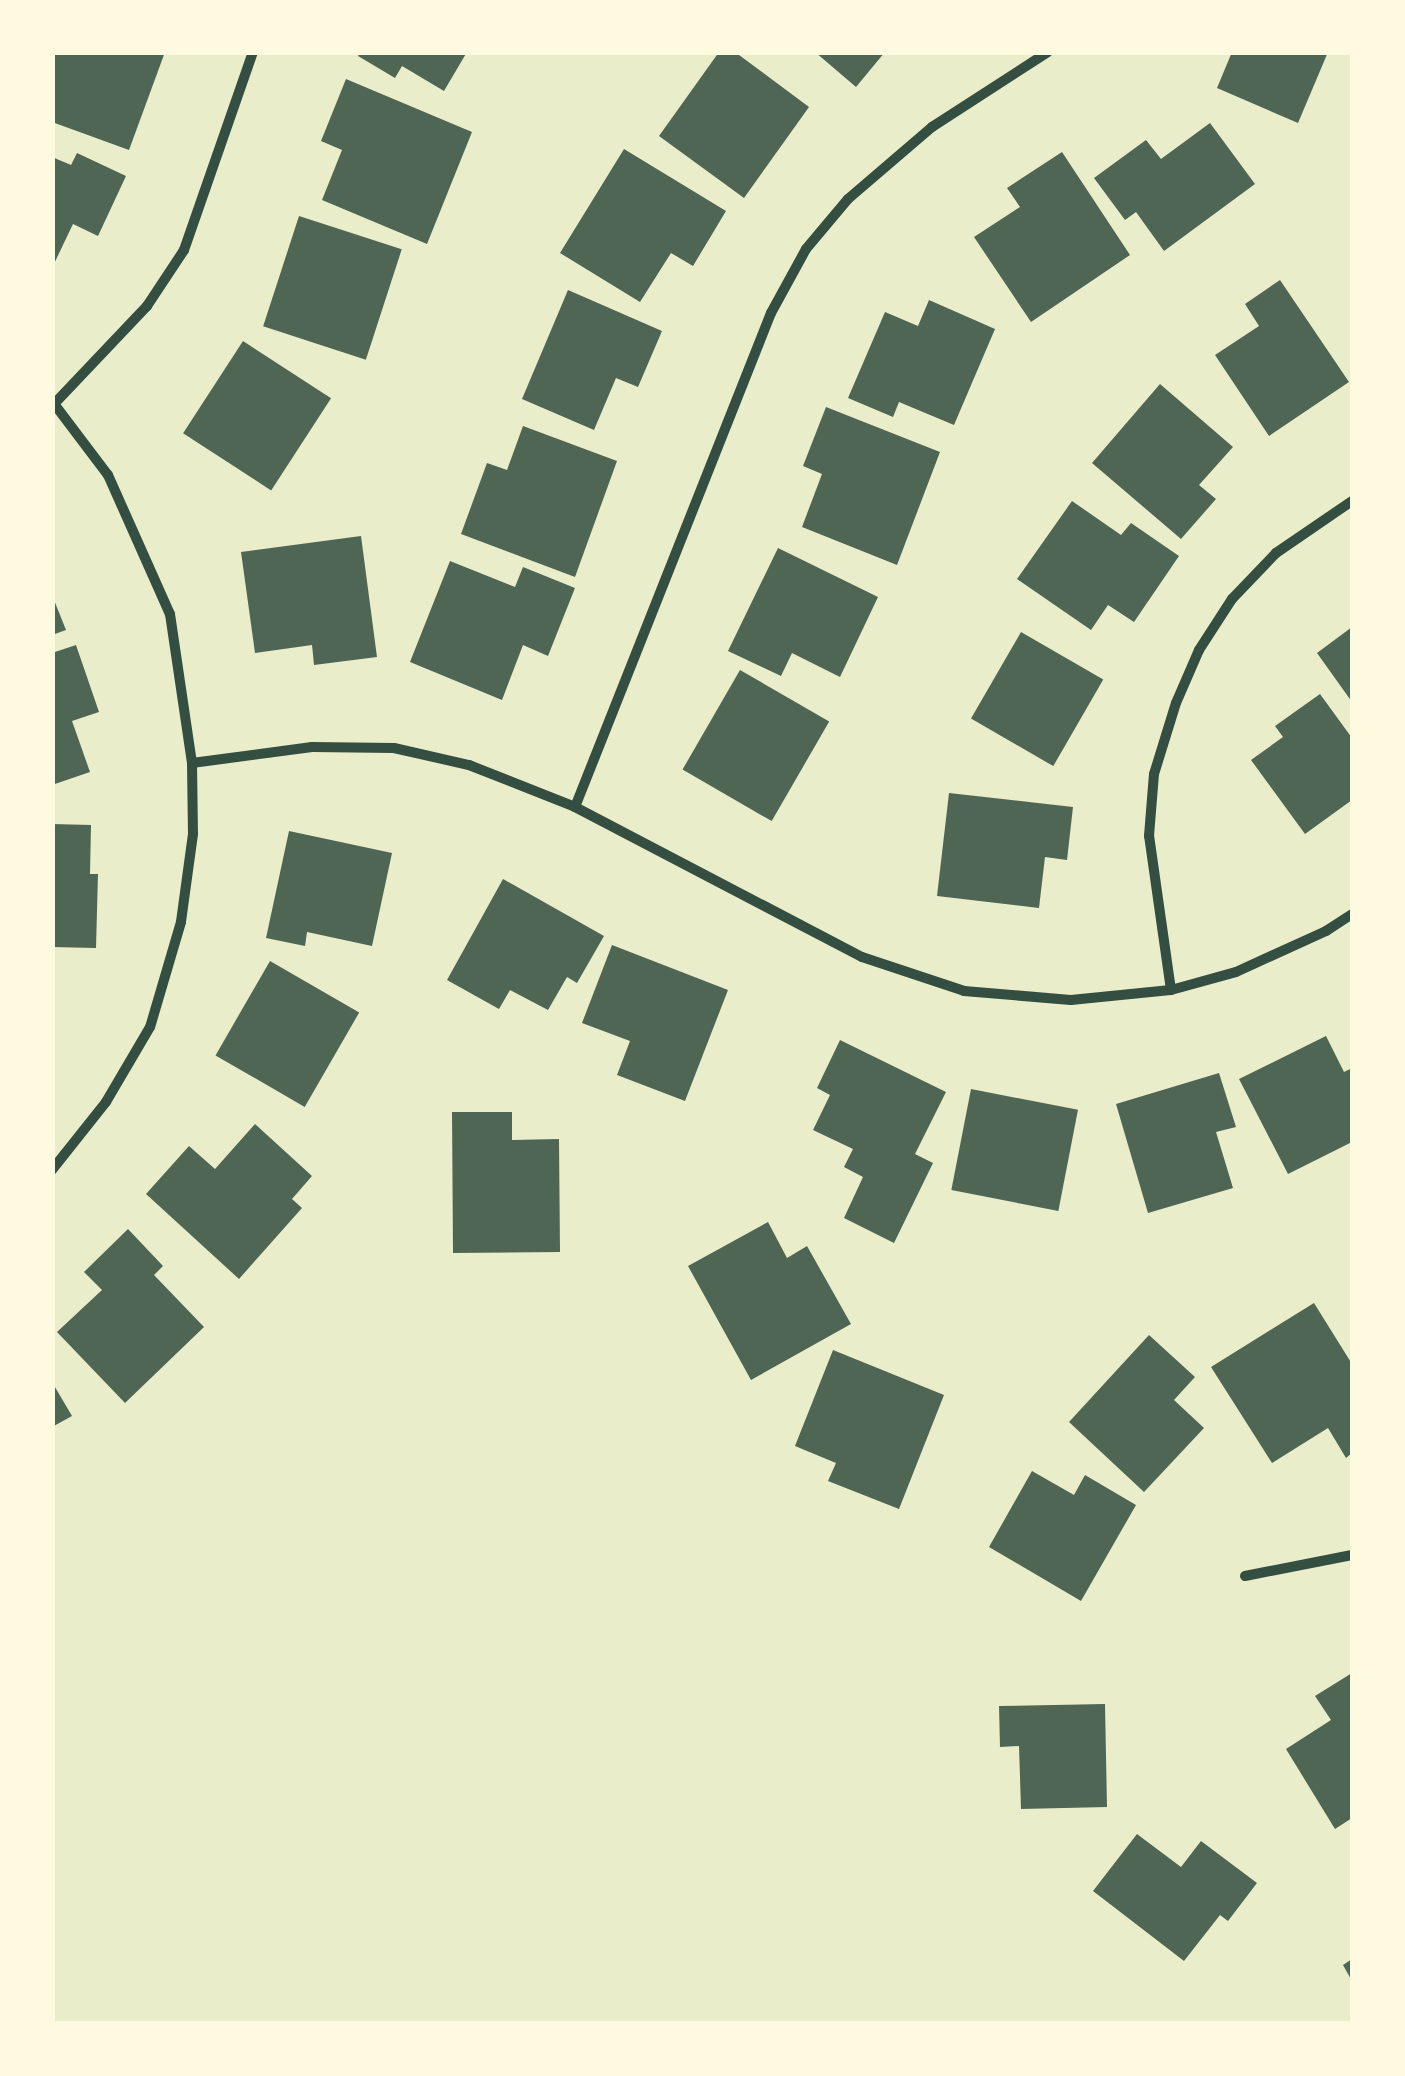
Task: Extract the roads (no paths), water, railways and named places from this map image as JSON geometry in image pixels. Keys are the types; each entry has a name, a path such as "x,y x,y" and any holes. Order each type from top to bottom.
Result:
{"street":[{"path":"52,1170 106,1102 150,1027 181,922 193,834 192,763 170,614 108,475 54,402 147,306 184,250 252,52"},
{"path":"575,807 771,313 806,249 848,198 932,127 1048,52"},
{"path":"1170,990 1149,836 1154,774 1176,703 1199,650 1232,600 1276,553 1352,501"},
{"path":"192,763 312,747 394,748 470,764 575,807 862,957 964,991 1071,1000 1170,990 1236,972 1326,931 1352,914"},
{"path":"1245,1576 1352,1555"}]}
